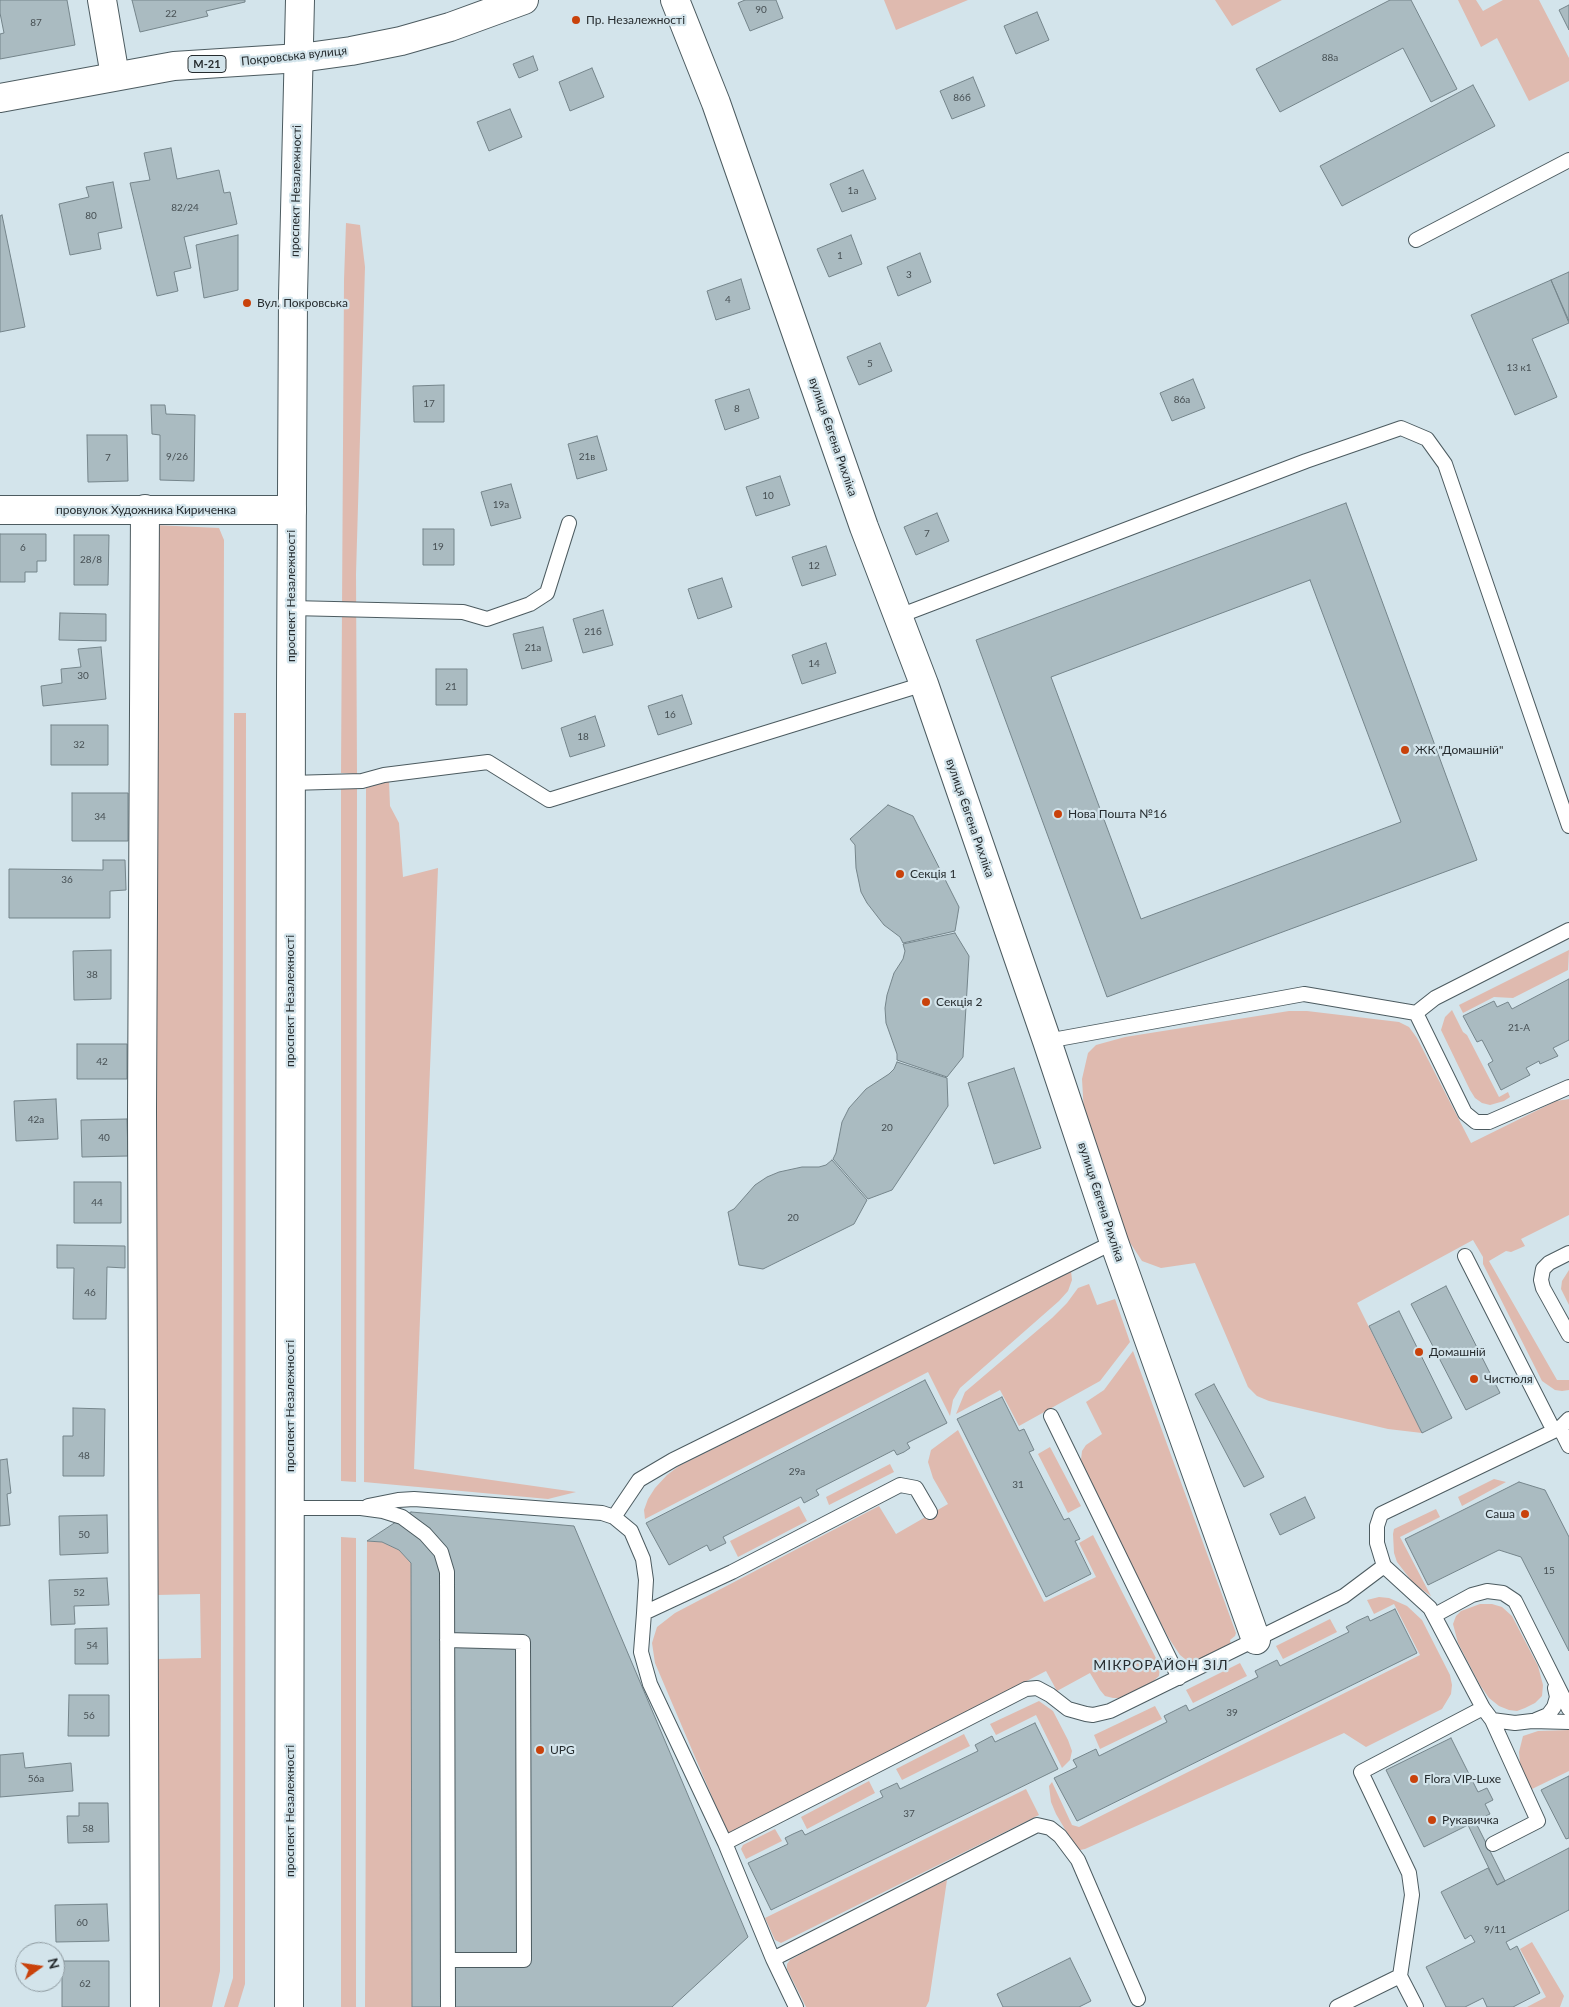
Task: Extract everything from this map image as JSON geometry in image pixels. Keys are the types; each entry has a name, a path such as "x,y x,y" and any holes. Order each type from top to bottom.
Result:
{"main road":[{"path":"102,0 114,76"},
{"name":"проспект Незалежності","path":"291,2005 290,783 293,296 300,0"},
{"name":"Покровська вулиця","path":"0,98 174,66 300,58 351,51 450,27 524,0"},
{"name":"вулиця Євгена Рихліка","path":"675,0 716,103 860,517 924,684 1114,1242 1228,1568 1256,1640"},
{"path":"145,509 142,1109 145,2007"},
{"name":"провулок Художника Кириченка","path":"0,510 292,510"}],"lane":[{"path":"1416,240 1569,160"},
{"path":"899,616 1306,461 1401,428 1427,439 1445,464 1569,826"},
{"path":"291,608 463,612 487,619 530,604 547,593 569,523"},
{"path":"290,783 362,781 384,775 488,762 549,800 924,684"},
{"path":"1047,1041 1304,994 1416,1012 1435,998 1569,930"},
{"path":"1416,1012 1465,1112 1476,1122 1489,1122 1569,1087"},
{"path":"614,1516 639,1480 673,1460 1114,1242"},
{"path":"1569,1253 1549,1263 1543,1269 1541,1280 1543,1288 1569,1335"},
{"path":"1465,1256 1561,1426 1569,1446"},
{"path":"1051,1416 1179,1678"},
{"path":"1494,1844 1538,1821 1492,1720 1483,1708 1430,1608 1384,1566 1377,1543 1377,1526 1381,1514 1561,1426"},
{"path":"644,1613 732,1572 900,1485 916,1488 930,1512"},
{"path":"361,1508 398,1500 414,1499 602,1513 614,1516 631,1531 643,1559 646,1580 641,1652 650,1684 724,1843 773,1959 796,2007"},
{"path":"290,1508 361,1508 383,1511 402,1518 425,1534 441,1552 447,1572 448,2007"},
{"path":"724,1843 1026,1689 1037,1688 1068,1709 1093,1715 1110,1711 1344,1596 1384,1566"},
{"path":"1434,1615 1472,1595 1487,1591 1502,1593 1515,1601 1569,1709"},
{"path":"447,1640 523,1642 524,1960 448,1960"},
{"path":"1532,1721 1548,1715 1554,1707 1557,1698 1554,1680"},
{"path":"1416,2007 1400,1976 1412,1895 1409,1872 1361,1772 1483,1708"},
{"path":"1492,1720 1514,1723 1532,1721 1569,1722"},
{"path":"773,1959 1037,1826 1050,1828 1060,1836 1078,1860 1138,1999"},
{"path":"1337,2007 1400,1976"}],"shaded area":[{"path":"884,0 968,0 896,30"},
{"path":"1215,0 1282,0 1232,26"},
{"path":"1458,0 1476,0 1483,11 1503,0 1539,0 1569,58 1569,81 1529,101 1497,38 1481,47"},
{"path":"346,223 360,225 365,267 356,574 357,774 341,773"},
{"path":"154,525 219,528 224,540 220,1971 212,2007 158,2007 160,1913 158,1659 201,1658 200,1594 157,1595"},
{"path":"234,713 246,713 245,1984 238,2007 224,2007 233,1978"},
{"path":"389,781 390,806 399,823 403,877 438,868 414,1469 576,1492 548,1499 364,1482 366,788"},
{"path":"341,789 357,789 356,1482 341,1481"},
{"path":"1569,950 1568,970 1513,998 1494,997 1463,1013 1459,1005"},
{"path":"1452,1010 1499,1097 1508,1092 1510,1097 1504,1101 1490,1105 1482,1103 1475,1098 1470,1090 1441,1030 1445,1017"},
{"path":"1289,1011 1307,1011 1399,1022 1409,1027 1417,1038 1471,1143 1556,1101 1569,1099 1569,1215 1521,1239 1525,1246 1511,1252 1506,1251 1489,1261 1557,1380 1569,1380 1569,1390 1555,1390 1542,1381 1483,1264 1483,1257 1473,1240 1357,1303 1422,1433 1388,1429 1269,1401 1257,1396 1248,1387 1195,1263 1161,1268 1142,1261 1125,1235 1084,1113 1082,1079 1088,1053 1096,1045 1125,1037"},
{"path":"1569,1270 1569,1305 1561,1289 1562,1281"},
{"path":"1071,1271 1072,1280 1068,1291 960,1388 953,1400 950,1416 928,1372 645,1519 644,1510 655,1488 679,1466"},
{"path":"1089,1284 1097,1305 1115,1299 1130,1342 1100,1381 1019,1426 1000,1390 956,1414 965,1392 1052,1318 1067,1303 1078,1288"},
{"path":"1133,1351 1236,1633 1230,1640 1231,1645 1191,1664 1180,1655 1168,1637 1085,1472 1081,1460 1082,1451 1086,1445 1102,1434 1086,1402 1104,1390"},
{"path":"958,1430 1044,1602 1096,1577 1079,1543 1093,1535 1160,1666 1159,1676 1149,1685 1121,1698 1113,1698 1105,1696 1090,1673 1057,1691 1046,1671 734,1832 727,1832 655,1663 652,1643 657,1627 675,1613 879,1506 896,1534 948,1504 933,1478 928,1462 931,1450"},
{"path":"1050,1447 1081,1506 1068,1513 1038,1454"},
{"path":"890,1464 894,1472 829,1505 826,1497"},
{"path":"1494,1479 1506,1482 1462,1506 1458,1497"},
{"path":"799,1506 807,1521 738,1557 730,1541"},
{"path":"1436,1509 1440,1517 1400,1537 1431,1596 1414,1584 1397,1562 1394,1553 1393,1534 1394,1529"},
{"path":"341,1537 356,1538 356,2007 341,2007"},
{"path":"367,1541 382,1542 399,1550 411,1563 412,2007 365,2007"},
{"path":"1379,1597 1389,1598 1407,1606 1422,1620 1450,1675 1451,1694 1442,1709 1366,1747 1344,1733 1085,1849 1080,1850 1076,1848 1051,1802 1049,1786 1052,1782 1072,1825 1079,1827 1420,1655 1394,1604 1374,1614 1367,1600"},
{"path":"1480,1604 1492,1604 1502,1607 1512,1616 1538,1666 1543,1685 1542,1696 1535,1703 1525,1708 1517,1711 1509,1710 1499,1706 1489,1698 1458,1643 1453,1624 1456,1616 1461,1611"},
{"path":"1330,1619 1337,1632 1283,1659 1276,1646"},
{"path":"1240,1663 1247,1676 1193,1703 1186,1690"},
{"path":"1039,1701 1053,1711 1072,1751 1070,1760 1062,1768 1036,1715 996,1735 990,1724"},
{"path":"1155,1706 1162,1719 1100,1749 1094,1735"},
{"path":"1569,1730 1569,1771 1532,1789 1523,1775 1520,1764 1519,1752 1523,1736 1538,1731"},
{"path":"964,1734 970,1746 902,1780 896,1769"},
{"path":"869,1781 875,1793 807,1829 801,1817"},
{"path":"1026,1789 1039,1815 781,1943 775,1940 765,1918"},
{"path":"775,1829 782,1841 746,1859 741,1849 743,1845"},
{"path":"947,1880 929,2001 926,2007 806,2007 787,1969 787,1964 790,1960 869,1917"},
{"path":"1532,1942 1564,1996 1560,2007 1527,2007 1546,1997 1520,1949"}],"building":[{"path":"0,0 67,0 75,45 0,59 0,34 4,33 0,13"},
{"path":"132,0 245,0 245,2 206,11 208,16 140,32"},
{"path":"745,0 776,0 783,18 750,31 738,3"},
{"path":"1390,0 1411,0 1457,89 1431,102 1403,48 1280,112 1256,69"},
{"path":"1569,5 1569,30 1559,10"},
{"path":"1037,12 1049,40 1016,54 1004,26"},
{"path":"533,56 538,70 519,78 513,64"},
{"path":"592,68 604,97 570,111 559,82"},
{"path":"973,77 985,106 952,119 940,91"},
{"path":"1473,85 1495,126 1342,206 1320,166"},
{"path":"510,109 522,137 489,151 477,122"},
{"path":"171,148 177,179 219,170 224,193 230,192 237,224 184,237 191,268 174,272 178,291 157,296 130,183 150,180 144,153"},
{"path":"863,170 876,199 842,212 830,184"},
{"path":"113,182 122,228 98,233 101,249 70,255 59,204 89,197 86,187"},
{"path":"2,215 25,327 0,332 0,216"},
{"path":"238,235 238,290 204,298 196,245"},
{"path":"851,235 862,264 829,277 817,249"},
{"path":"920,253 931,282 898,296 887,267"},
{"path":"1569,272 1569,321 1551,280"},
{"path":"741,279 750,309 716,320 707,291"},
{"path":"1551,280 1569,323 1532,339 1557,397 1515,415 1471,315"},
{"path":"880,343 892,371 859,385 847,357"},
{"path":"1193,379 1205,408 1172,421 1160,393"},
{"path":"444,385 444,422 414,422 413,386"},
{"path":"749,389 759,418 725,430 715,400"},
{"path":"151,405 165,405 166,414 195,415 194,481 160,480 160,435 152,434"},
{"path":"87,435 127,435 128,481 88,482"},
{"path":"597,436 607,470 577,479 568,444"},
{"path":"780,476 790,505 756,516 746,487"},
{"path":"511,484 521,518 491,526 481,492"},
{"name":"ЖК \"Домашній\"","path":"1346,503 1477,860 1107,997 976,640","holes":["1310,580 1401,822 1141,919 1051,677"]},
{"path":"937,513 949,541 916,555 904,527"},
{"path":"423,529 454,529 454,565 423,565"},
{"path":"0,534 46,534 46,561 37,561 37,572 25,572 25,582 0,582"},
{"path":"74,535 109,535 108,585 74,585"},
{"path":"826,546 836,575 802,586 792,557"},
{"path":"722,578 732,607 698,619 688,589"},
{"path":"603,610 613,645 583,653 573,619"},
{"path":"60,613 106,614 106,641 59,640"},
{"path":"543,627 552,661 522,669 513,634"},
{"path":"826,643 836,673 802,684 792,655"},
{"path":"101,647 106,699 43,706 41,686 62,683 61,669 81,667 78,649"},
{"path":"436,669 467,669 467,705 436,705"},
{"path":"682,695 692,724 658,735 648,706"},
{"path":"595,716 605,746 570,757 561,728"},
{"path":"51,725 108,725 108,765 51,765"},
{"path":"72,793 128,793 128,841 72,841"},
{"name":"Секція 1","path":"888,805 913,816 959,907 955,931 903,943 900,937 884,925 861,892 856,868 855,845 850,839"},
{"path":"103,860 125,860 126,890 110,891 110,918 9,918 9,869 103,870"},
{"name":"Секція 2","path":"955,933 969,956 963,1057 947,1077 897,1060 897,1054 886,1023 885,1008 894,973 903,959 905,951 903,944"},
{"path":"111,950 111,999 74,1000 73,951"},
{"path":"1569,979 1569,1040 1553,1048 1558,1056 1540,1064 1539,1061 1526,1068 1530,1075 1501,1090 1488,1064 1493,1061 1482,1040 1477,1042 1463,1016 1494,1001 1497,1007 1508,1002 1512,1009"},
{"path":"77,1044 127,1044 127,1079 77,1079"},
{"path":"897,1062 947,1078 948,1106 892,1190 868,1199 833,1159 842,1122 849,1108 866,1089 889,1074"},
{"path":"1014,1068 1041,1148 994,1164 968,1083"},
{"path":"56,1099 58,1139 16,1141 14,1101"},
{"path":"127,1119 128,1156 82,1157 81,1120"},
{"path":"832,1160 867,1200 854,1224 763,1269 739,1265 728,1212 734,1209 755,1185 767,1177 779,1172 802,1167 819,1167 826,1165"},
{"path":"74,1182 121,1182 121,1223 74,1223"},
{"path":"57,1245 125,1246 125,1268 107,1267 106,1319 73,1319 74,1268 57,1268"},
{"path":"1446,1286 1500,1393 1466,1410 1411,1304"},
{"path":"1399,1311 1452,1418 1422,1433 1369,1326"},
{"path":"925,1380 947,1423 907,1443 910,1448 904,1452 897,1455 894,1450 816,1490 819,1495 804,1503 801,1497 723,1537 726,1543 710,1551 707,1545 669,1565 646,1523"},
{"path":"1214,1384 1264,1477 1244,1487 1195,1394"},
{"path":"1002,1397 1019,1431 1024,1429 1034,1450 1029,1452 1064,1520 1069,1518 1080,1539 1075,1541 1091,1574 1046,1597 957,1419"},
{"path":"73,1408 105,1409 104,1476 63,1476 63,1436 73,1436"},
{"path":"7,1459 11,1493 7,1494 10,1525 0,1526 0,1460"},
{"path":"1519,1482 1545,1490 1569,1537 1569,1651 1521,1557 1499,1550 1428,1585 1405,1539"},
{"path":"1305,1497 1315,1518 1280,1535 1270,1514"},
{"name":"UPG","path":"411,1512 574,1526 748,1937 672,2007 412,2007 411,1563 399,1550 382,1542 367,1541"},
{"path":"107,1515 108,1553 60,1555 59,1516"},
{"path":"107,1578 109,1605 74,1606 75,1624 51,1625 49,1580"},
{"path":"1395,1609 1417,1653 1077,1821 1054,1778 1077,1767 1073,1760 1096,1749 1099,1756 1167,1722 1164,1716 1186,1705 1189,1711 1258,1677 1255,1671 1277,1660 1280,1666 1349,1632 1346,1627 1357,1621 1368,1616 1370,1621"},
{"path":"107,1628 108,1664 75,1664 75,1629"},
{"path":"69,1695 109,1695 109,1736 68,1736"},
{"path":"1035,1723 1058,1769 771,1910 748,1863 788,1844 785,1838 793,1834 802,1830 805,1835 883,1797 880,1791 897,1783 900,1789 978,1751 975,1745 992,1736 995,1742"},
{"path":"1451,1738 1478,1792 1487,1788 1493,1800 1485,1804 1490,1814 1475,1821 1505,1881 1497,1885 1468,1825 1424,1847 1386,1770"},
{"path":"23,1753 25,1768 71,1763 73,1791 0,1797 0,1755"},
{"path":"1569,1776 1569,1838 1566,1839 1541,1790"},
{"path":"79,1803 108,1803 109,1842 68,1843 67,1816 79,1816"},
{"path":"1569,1848 1569,1910 1506,1942 1510,1950 1517,1946 1540,1993 1513,2007 1487,2007 1483,1998 1465,2007 1446,2007 1426,1967 1475,1942 1471,1935 1465,1939 1441,1892 1488,1868 1497,1885"},
{"path":"107,1904 109,1941 56,1942 55,1905"},
{"path":"1070,1958 1091,2001 1079,2007 1003,2007 997,1994"},
{"path":"65,1961 109,1961 109,2007 62,2007 62,1992 65,1992"}],"place":[{"name":"Пр. Незалежності","path":"576,20"},
{"name":"Вул. Покровська","path":"247,303"},
{"name":"ЖК \"Домашній\"","path":"1405,750"},
{"name":"Нова Пошта №16","path":"1058,814"},
{"name":"Секція 1","path":"900,874"},
{"name":"Секція 2","path":"926,1002"},
{"name":"Домашній","path":"1419,1352"},
{"name":"Чистюля","path":"1474,1379"},
{"name":"Саша","path":"1525,1514"},
{"name":"UPG","path":"540,1750"},
{"name":"Flora VIP-Luxe","path":"1414,1779"},
{"name":"Рукавичка","path":"1432,1820"}],"district":[{"name":"МІКРОРАЙОН ЗІЛ","path":"1161,1665"}]}
